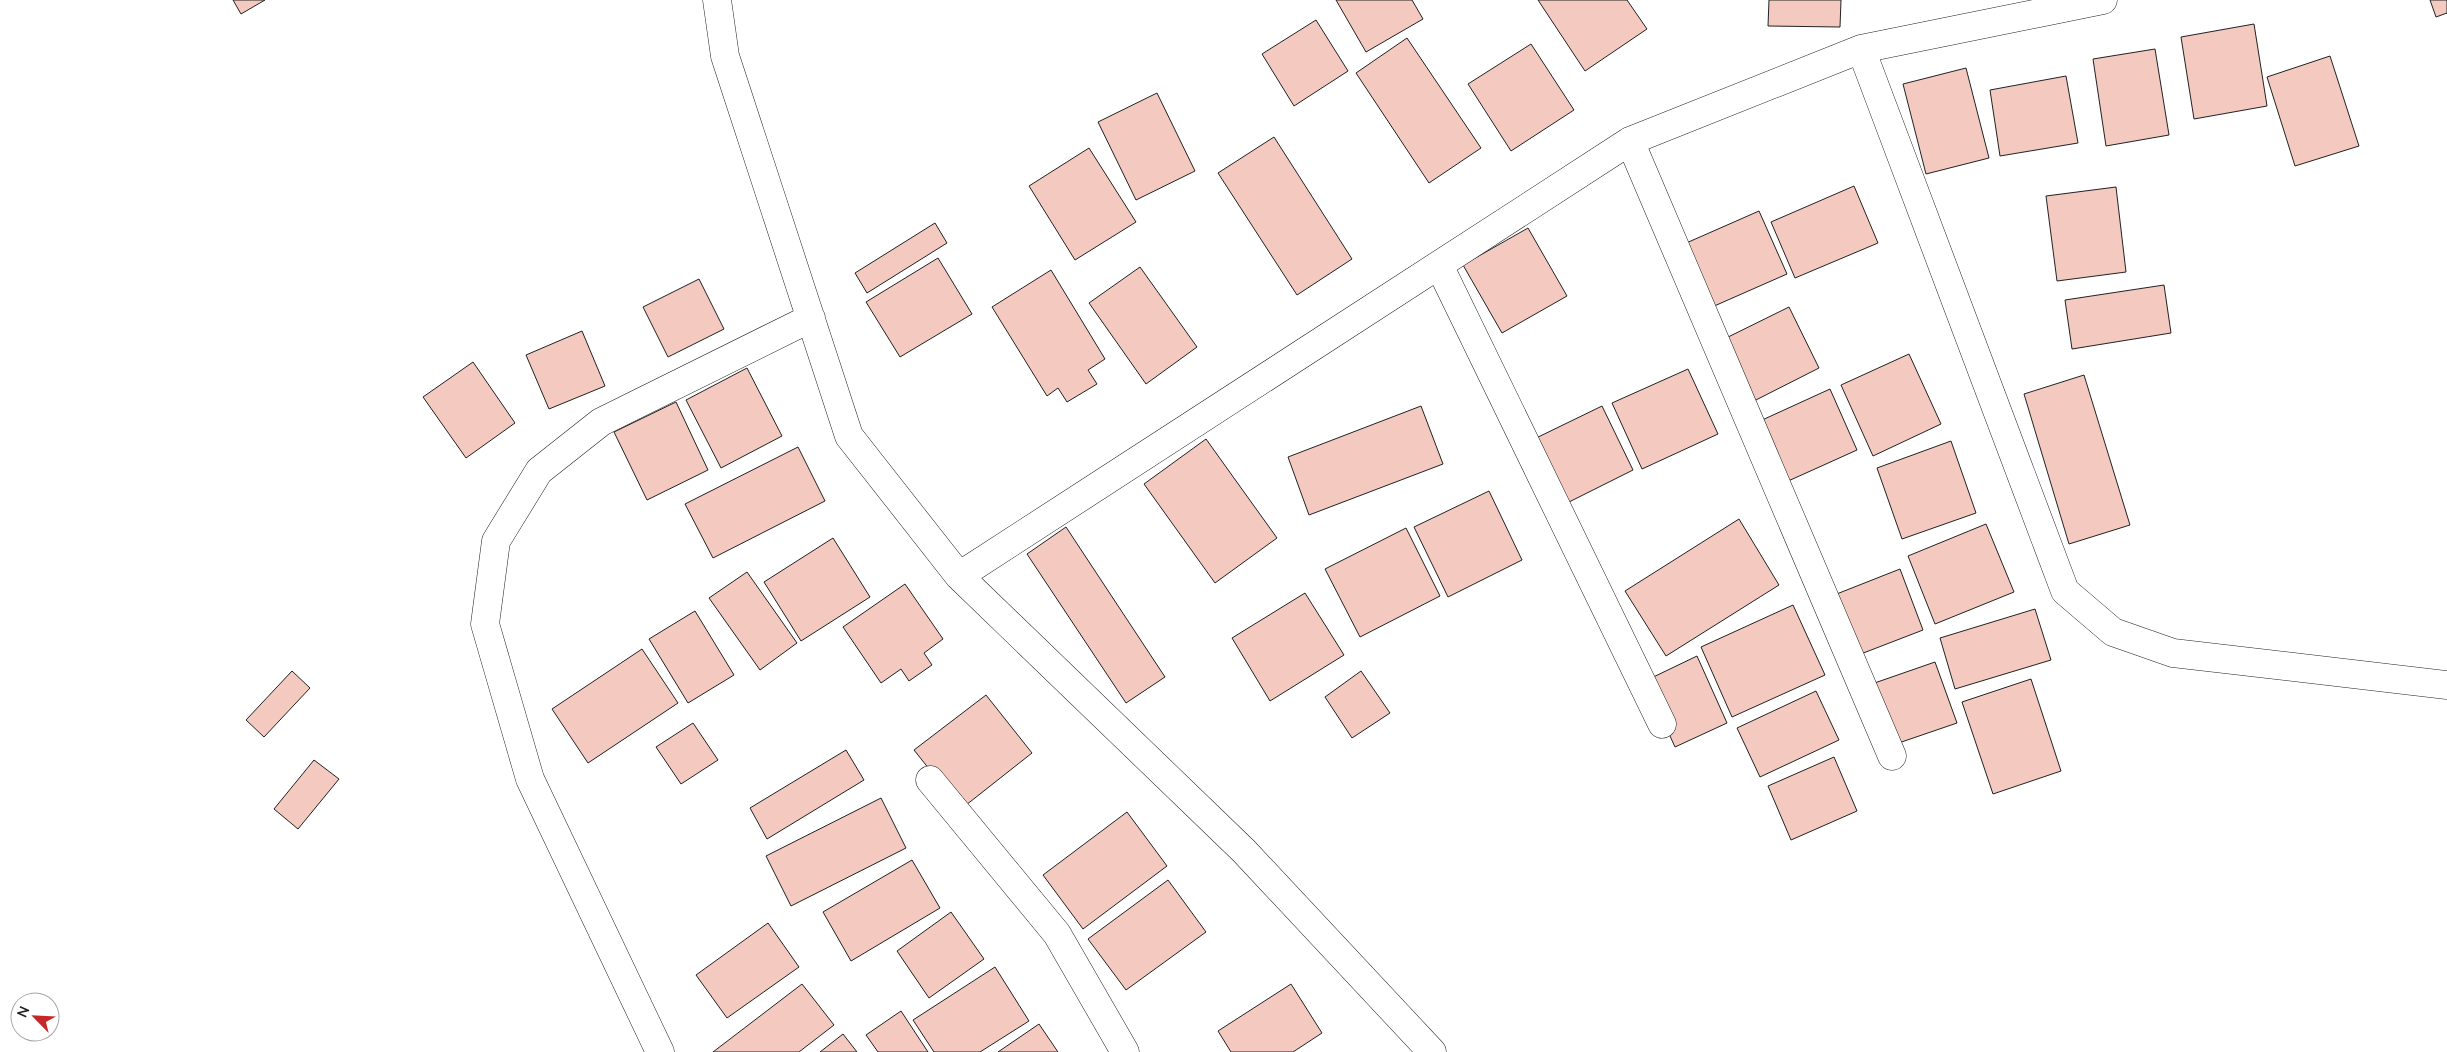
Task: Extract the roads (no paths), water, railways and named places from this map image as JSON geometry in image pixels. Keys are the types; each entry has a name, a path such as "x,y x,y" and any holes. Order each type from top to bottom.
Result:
{"street":[{"path":"717,0 725,56 849,436 959,576 1244,851 1432,1052"},
{"path":"959,576 1630,141 1861,49 2104,0"},
{"path":"1861,49 2065,591 2113,632 2173,653 2447,685"},
{"path":"1630,141 1892,756"},
{"path":"1439,265 1662,724"},
{"path":"660,1052 530,779 485,624 496,541 539,471 601,422 811,318"},
{"path":"930,780 1057,934 1125,1052"}]}
